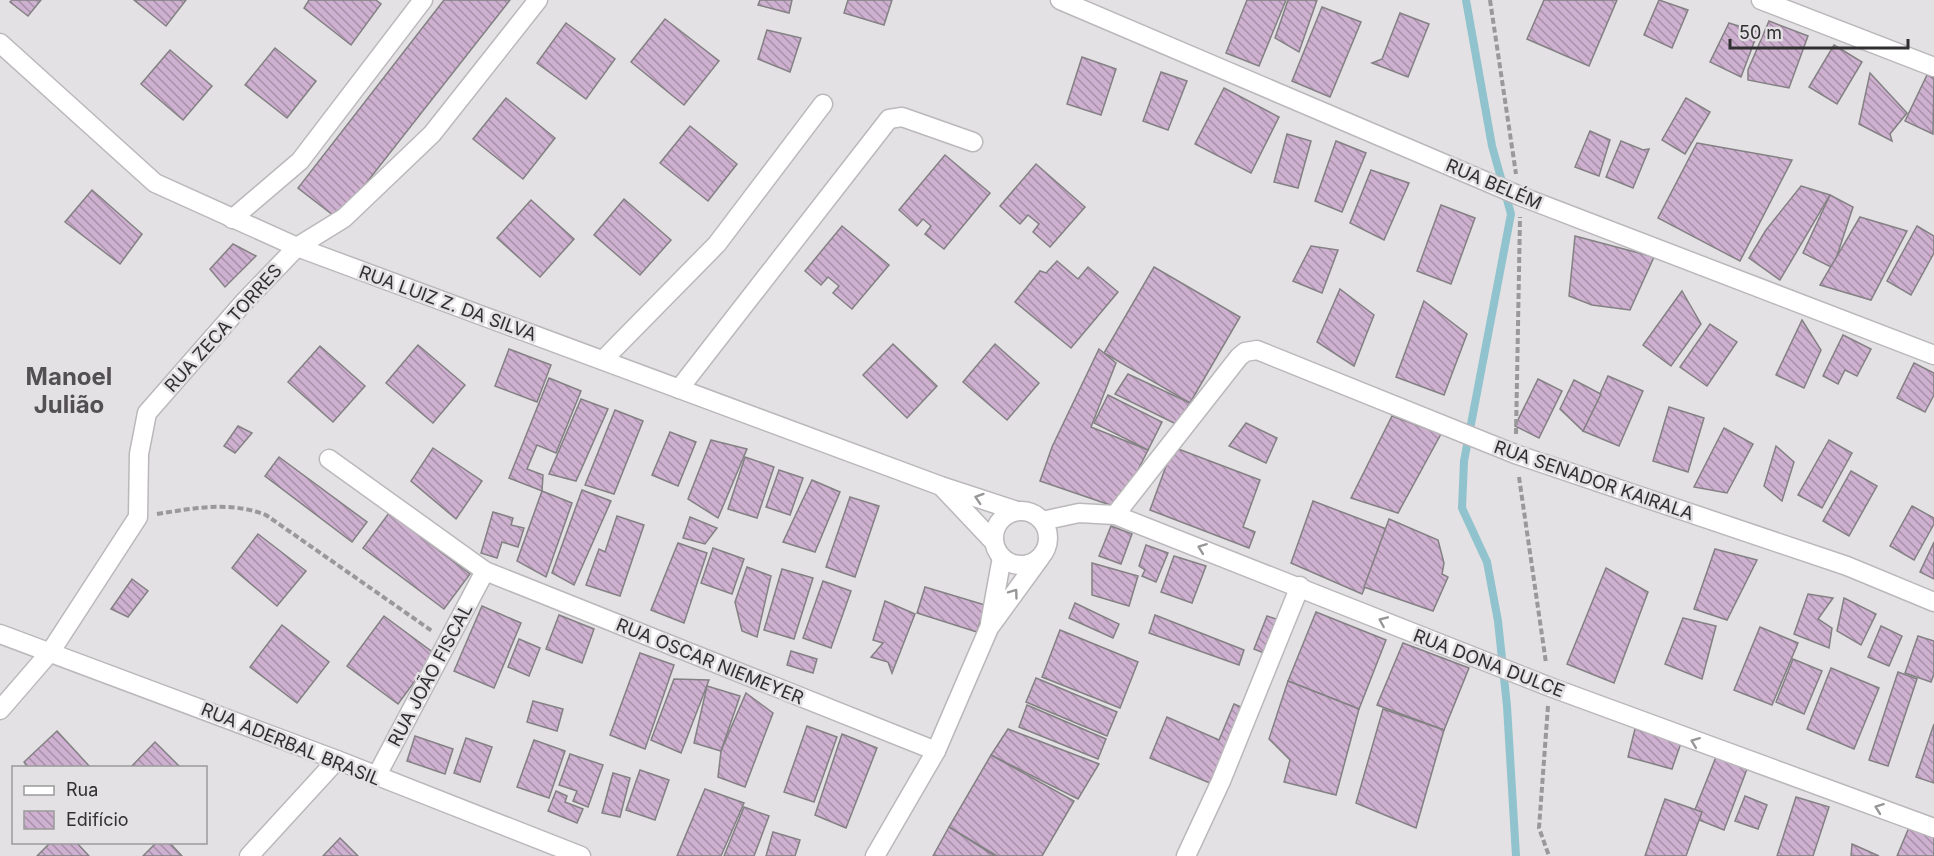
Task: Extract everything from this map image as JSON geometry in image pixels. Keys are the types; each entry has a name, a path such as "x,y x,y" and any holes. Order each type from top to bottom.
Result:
{"street":[{"path":"232,219 300,161 423,0"},
{"name":"RUA ZECA TORRES","path":"138,517 139,454 147,413 245,301 297,247 344,218 432,134 538,0"},
{"name":"RUA BELÉM","path":"1060,0 1520,196 1934,355"},
{"path":"1761,0 1934,67"},
{"name":"RUA LUIZ Z. DA SILVA","path":"0,43 155,183 232,219 297,247 679,390 941,486 1017,511"},
{"path":"603,360 717,244 823,104"},
{"path":"679,390 890,119 902,117 973,142"},
{"name":"RUA SENADOR KAIRALA","path":"1115,515 1239,357 1245,352 1257,350 1515,454 1847,566 1934,602"},
{"name":"RUA OSCAR NIEMEYER","path":"328,459 485,572 936,751"},
{"name":"RUA LUIZ Z. DA SILVA","path":"941,486 998,550"},
{"path":"875,856 936,751 989,628 1045,551 1048,536 1042,520 1030,512 1017,511 1002,518 994,533 998,550 989,628"},
{"name":"RUA DONA DULCE","path":"1042,520 1079,513 1115,515 1300,586 1550,687 1934,828"},
{"path":"0,710 51,651 138,517"},
{"path":"998,550 1017,565 1025,565 1040,558"},
{"name":"RUA JOÃO FISCAL","path":"376,777 485,572"},
{"path":"1186,856 1221,781 1300,586"},
{"name":"RUA ADERBAL BRASIL","path":"0,634 51,651 337,760 581,856"},
{"path":"249,856 337,760"}],"path":[{"path":"1490,0 1520,196 1515,454 1550,687 1539,828 1549,856"},
{"path":"138,517 229,506 246,507 266,515 448,642"}],"building":[{"path":"12,0 41,0 28,16 10,2"},
{"path":"134,0 186,0 166,26"},
{"path":"309,0 376,0 381,4 351,45 304,8"},
{"path":"444,0 510,0 338,219 298,188"},
{"path":"760,0 792,0 789,13 758,5"},
{"path":"848,0 892,0 884,25 844,13"},
{"path":"1247,0 1286,0 1259,66 1226,53"},
{"path":"1288,0 1317,0 1299,52 1275,38"},
{"path":"1544,0 1617,0 1589,66 1527,39"},
{"path":"1659,0 1688,10 1672,48 1644,35"},
{"path":"1322,7 1361,22 1330,97 1292,81"},
{"path":"1400,13 1429,24 1408,77 1372,63 1382,59"},
{"path":"665,19 719,61 684,105 631,62"},
{"path":"1769,21 1808,36 1789,88 1748,80 1748,70"},
{"path":"566,23 615,59 586,99 537,63"},
{"path":"1729,23 1758,32 1741,77 1710,62"},
{"path":"767,30 801,38 790,72 758,59"},
{"path":"1834,45 1862,62 1837,104 1809,87"},
{"path":"275,48 316,81 287,118 245,85"},
{"path":"170,50 212,86 183,120 141,84"},
{"path":"1082,57 1116,69 1101,115 1067,104"},
{"path":"1161,72 1187,81 1168,130 1143,121"},
{"path":"1870,73 1907,113 1890,134 1892,141 1859,124"},
{"path":"1927,75 1934,78 1933,134 1905,121"},
{"path":"1224,88 1279,117 1251,173 1195,144"},
{"path":"506,98 555,138 523,179 473,139"},
{"path":"1686,98 1710,112 1685,154 1662,140"},
{"path":"690,126 737,164 708,201 660,163"},
{"path":"1590,131 1610,140 1599,176 1575,167"},
{"path":"1287,134 1311,141 1298,188 1274,182"},
{"path":"1336,141 1366,153 1342,212 1315,201"},
{"path":"1621,141 1643,150 1649,149 1633,188 1606,177"},
{"path":"1697,143 1792,160 1740,261 1658,218"},
{"path":"945,155 990,193 944,249 925,234 931,226 923,219 917,226 899,210"},
{"path":"1036,164 1085,207 1050,247 1033,232 1039,224 1028,215 1020,224 1000,206"},
{"path":"1371,170 1409,183 1384,240 1350,223"},
{"path":"1801,186 1830,195 1780,280 1749,258 1766,230"},
{"path":"92,190 142,234 120,264 65,222"},
{"path":"1830,195 1853,207 1833,268 1803,253"},
{"path":"624,199 671,240 640,275 594,235"},
{"path":"531,200 574,239 540,277 497,238"},
{"path":"1441,205 1475,218 1451,284 1417,271"},
{"path":"1860,217 1907,231 1871,300 1820,285"},
{"path":"842,226 889,265 852,309 833,293 839,286 828,277 821,285 805,271"},
{"path":"1917,226 1934,236 1934,253 1911,295 1887,281"},
{"path":"1575,236 1654,257 1630,310 1592,305 1569,296"},
{"path":"233,244 256,256 225,287 210,269"},
{"path":"1311,246 1338,250 1322,293 1293,281"},
{"path":"1057,261 1078,279 1088,267 1118,292 1071,348 1015,302 1040,271 1046,273"},
{"path":"1154,267 1240,317 1190,403 1104,353"},
{"path":"1340,289 1374,315 1354,366 1317,342"},
{"path":"1682,291 1701,324 1671,366 1643,345"},
{"path":"1424,301 1467,334 1444,395 1396,377"},
{"path":"1802,320 1821,350 1804,388 1776,375"},
{"path":"1710,324 1737,342 1707,386 1680,367"},
{"path":"1843,335 1871,349 1857,376 1845,370 1838,384 1823,376"},
{"path":"893,344 937,386 907,418 863,375"},
{"path":"995,344 1039,383 1007,420 963,382"},
{"path":"418,345 465,385 433,423 386,383"},
{"path":"320,346 365,386 333,422 288,382"},
{"path":"509,349 551,365 537,402 495,386"},
{"path":"1099,349 1116,363 1091,427 1148,450 1119,508 1040,481 1052,447"},
{"path":"1914,363 1934,373 1934,395 1925,412 1897,398"},
{"path":"1128,374 1190,403 1176,424 1115,394"},
{"path":"1608,376 1643,391 1619,446 1583,431"},
{"path":"549,378 581,391 556,453 537,445 527,469 543,475 542,491 509,478"},
{"path":"1538,379 1562,391 1539,438 1515,426"},
{"path":"1574,380 1601,394 1583,431 1560,409"},
{"path":"1108,395 1162,422 1148,450 1094,423"},
{"path":"581,399 608,409 576,481 549,474"},
{"path":"1669,407 1704,418 1688,472 1653,461"},
{"path":"615,410 643,421 614,494 585,485"},
{"path":"1392,416 1441,434 1398,513 1351,498"},
{"path":"1246,423 1277,438 1266,463 1229,446"},
{"path":"238,426 252,433 235,453 224,446"},
{"path":"1724,428 1753,444 1727,493 1694,487"},
{"path":"670,432 696,442 678,486 652,475"},
{"path":"711,440 747,449 718,518 688,499"},
{"path":"1829,440 1852,453 1822,508 1798,495"},
{"path":"1776,446 1794,462 1782,501 1764,486"},
{"path":"1173,447 1260,480 1243,527 1255,532 1249,548 1150,510"},
{"path":"433,448 482,481 456,519 411,481"},
{"path":"279,457 367,522 352,542 265,476"},
{"path":"745,457 774,467 757,518 728,509"},
{"path":"779,470 803,478 790,515 766,507"},
{"path":"1851,471 1877,486 1849,536 1823,521"},
{"path":"812,480 840,492 815,552 783,542"},
{"path":"582,490 611,501 574,585 552,573"},
{"path":"542,491 572,503 546,577 517,561"},
{"path":"850,497 879,506 855,577 826,567"},
{"path":"1313,501 1389,530 1362,594 1291,563"},
{"path":"1912,506 1934,518 1934,524 1914,560 1890,546"},
{"path":"493,512 513,518 511,525 524,528 518,547 502,542 497,558 481,553"},
{"path":"389,513 470,574 444,609 363,548"},
{"path":"617,516 644,525 620,596 586,585 599,549 605,552"},
{"path":"690,517 717,528 705,544 683,538"},
{"path":"1389,519 1438,540 1444,563 1442,574 1448,577 1433,611 1364,587"},
{"path":"1111,526 1132,534 1121,564 1099,556"},
{"path":"258,534 306,571 277,606 232,568"},
{"path":"1934,542 1934,579 1920,572"},
{"path":"678,543 707,553 684,623 651,610"},
{"path":"1146,545 1168,553 1156,582 1142,576 1145,570 1139,566"},
{"path":"713,548 744,559 732,594 701,583"},
{"path":"1715,549 1757,560 1727,620 1694,609"},
{"path":"1174,556 1206,566 1192,603 1161,592"},
{"path":"1092,563 1138,576 1129,606 1092,595"},
{"path":"747,567 771,576 757,637 742,631 735,602"},
{"path":"1606,568 1648,592 1614,683 1567,664"},
{"path":"782,569 813,578 794,639 764,630"},
{"path":"132,579 148,591 128,617 111,609"},
{"path":"823,581 851,591 831,648 803,638"},
{"path":"925,587 985,605 977,632 917,613"},
{"path":"1808,594 1833,598 1818,619 1832,628 1829,648 1794,634"},
{"path":"1844,598 1876,614 1861,645 1837,631"},
{"path":"885,601 915,614 892,673 888,662 871,657 883,643 873,640"},
{"path":"1075,603 1119,624 1113,638 1069,618"},
{"path":"482,606 521,623 494,688 454,671"},
{"path":"1316,612 1386,640 1359,709 1288,681"},
{"path":"559,615 594,629 582,663 546,649"},
{"path":"1155,615 1244,650 1239,665 1149,633"},
{"path":"384,616 435,654 398,704 347,666"},
{"path":"1267,616 1279,620 1264,653 1254,649"},
{"path":"1683,618 1716,626 1702,679 1665,664"},
{"path":"282,625 329,662 297,703 250,667"},
{"path":"1881,626 1902,636 1889,666 1868,657"},
{"path":"1760,627 1798,643 1772,705 1734,690"},
{"path":"1060,630 1138,662 1120,708 1042,677"},
{"path":"1918,636 1934,641 1934,674 1931,682 1905,673"},
{"path":"519,639 540,648 529,676 508,667"},
{"path":"1403,643 1469,668 1444,730 1377,705"},
{"path":"791,651 817,659 813,673 787,665"},
{"path":"640,653 674,665 645,749 610,735"},
{"path":"1793,659 1822,671 1804,714 1776,702"},
{"path":"1831,668 1879,688 1854,749 1807,729"},
{"path":"1898,672 1917,679 1888,766 1869,760"},
{"path":"1036,678 1117,712 1107,736 1026,702"},
{"path":"674,679 709,680 681,753 651,740"},
{"path":"1288,681 1359,709 1336,795 1284,782 1290,760 1269,739"},
{"path":"707,686 740,696 721,751 694,743"},
{"path":"746,693 773,713 745,787 718,777 721,751"},
{"path":"533,701 563,709 557,731 527,722"},
{"path":"1234,704 1250,711 1217,786 1150,758 1167,717 1219,740"},
{"path":"1027,705 1106,739 1098,759 1019,727"},
{"path":"1383,709 1444,730 1416,828 1356,803"},
{"path":"1934,724 1934,783 1916,777"},
{"path":"807,726 837,737 814,802 784,792"},
{"path":"1008,729 1099,764 1078,799 991,755"},
{"path":"1635,729 1681,743 1672,769 1628,757"},
{"path":"57,731 89,766 27,766 24,762"},
{"path":"842,734 877,748 846,828 815,815"},
{"path":"415,736 453,749 445,774 407,761"},
{"path":"466,738 492,747 480,782 454,773"},
{"path":"534,740 565,751 549,798 517,787"},
{"path":"155,742 179,766 132,766"},
{"path":"570,754 603,765 588,807 573,801 577,791 559,785"},
{"path":"991,755 1074,801 1042,856 997,856 949,827"},
{"path":"1716,757 1747,769 1724,830 1692,817"},
{"path":"640,770 669,780 655,820 626,810"},
{"path":"613,773 630,778 620,817 602,813"},
{"path":"705,789 744,803 721,856 677,856"},
{"path":"556,791 567,796 565,802 583,809 577,823 548,811"},
{"path":"1745,796 1767,805 1758,829 1735,821"},
{"path":"1796,797 1829,807 1813,856 1777,856"},
{"path":"1665,799 1702,812 1686,856 1645,856"},
{"path":"744,807 769,816 754,856 724,856"},
{"path":"1910,825 1934,835 1934,856 1897,856"},
{"path":"949,827 995,856 933,856"},
{"path":"773,832 800,840 795,856 766,856"},
{"path":"340,838 358,856 323,856"},
{"path":"49,844 78,844 89,856 37,856"},
{"path":"155,844 171,844 182,856 143,856"},
{"path":"1852,844 1879,856 1851,856"}],"waterway":[{"path":"1466,0 1492,146 1511,214 1464,461 1462,508 1487,562 1498,621 1507,706 1516,856"}],"district":[{"name":"Manoel Julião","path":"69,390"}]}
